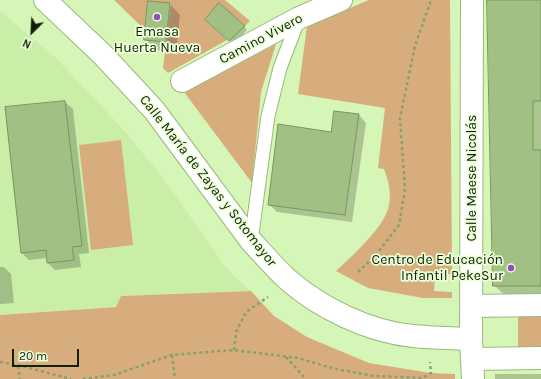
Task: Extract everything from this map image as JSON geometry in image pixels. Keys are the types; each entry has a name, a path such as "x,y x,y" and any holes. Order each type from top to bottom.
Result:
{"street":[{"name":"Camino Vivero","path":"182,81 299,18 341,0"},
{"name":"Calle Maese Nicolás","path":"472,0 472,359"},
{"name":"Calle María de Zayas y Sotomayor","path":"47,3 103,54 154,110 252,241 268,259 288,279 322,305 368,327 412,336 472,359 541,358"},
{"path":"472,306 541,305"}],"lane":[{"path":"252,241 268,116 280,68 299,18"}],"path":[{"path":"358,272 375,256 399,225 405,189 400,118 415,46 431,0"},
{"path":"234,350 236,332 246,312 268,297"},
{"path":"83,379 114,375 172,355 234,350 298,358 335,369 375,376 423,378 431,373 430,362"},
{"path":"172,355 175,379"},
{"path":"286,356 306,379"},
{"path":"0,362 18,365 71,379"},
{"path":"18,365 20,379"}],"shaded area":[{"path":"114,0 225,0 250,21 245,26 219,4 205,20 227,40 168,73 163,68 171,4 148,1 145,30"},
{"path":"369,0 450,0 452,274 435,274 434,291 452,292 452,298 423,298 368,288 336,271 373,234 385,217 388,209 390,194 387,178 384,169 378,168 385,108 298,94 307,26"},
{"path":"0,11 57,59 121,127 161,175 222,262 235,277 251,291 121,296 116,307 0,315"},
{"path":"276,44 261,92 252,183 184,92"},
{"path":"121,140 133,245 91,250 79,145"},
{"path":"251,291 274,316 307,337 369,363 431,373 455,374 455,379 0,379 0,315 116,307 121,296"},
{"path":"541,316 541,347 518,347 518,317"}],"building":[{"path":"487,0 541,0 541,101 533,101 533,150 541,150 541,286 493,286"},
{"name":"Emasa Huerta Nueva","path":"148,1 170,3 166,42 144,40"},
{"path":"219,3 245,26 229,41 205,20"},
{"path":"65,101 82,246 72,247 74,260 47,263 46,250 21,253 5,107"},
{"path":"334,111 359,114 345,215 268,205 278,124 331,132"}],"place":[{"name":"Emasa Huerta Nueva","path":"157,17"},
{"name":"Centro de Educación Infantil PekeSur","path":"511,268"}]}
